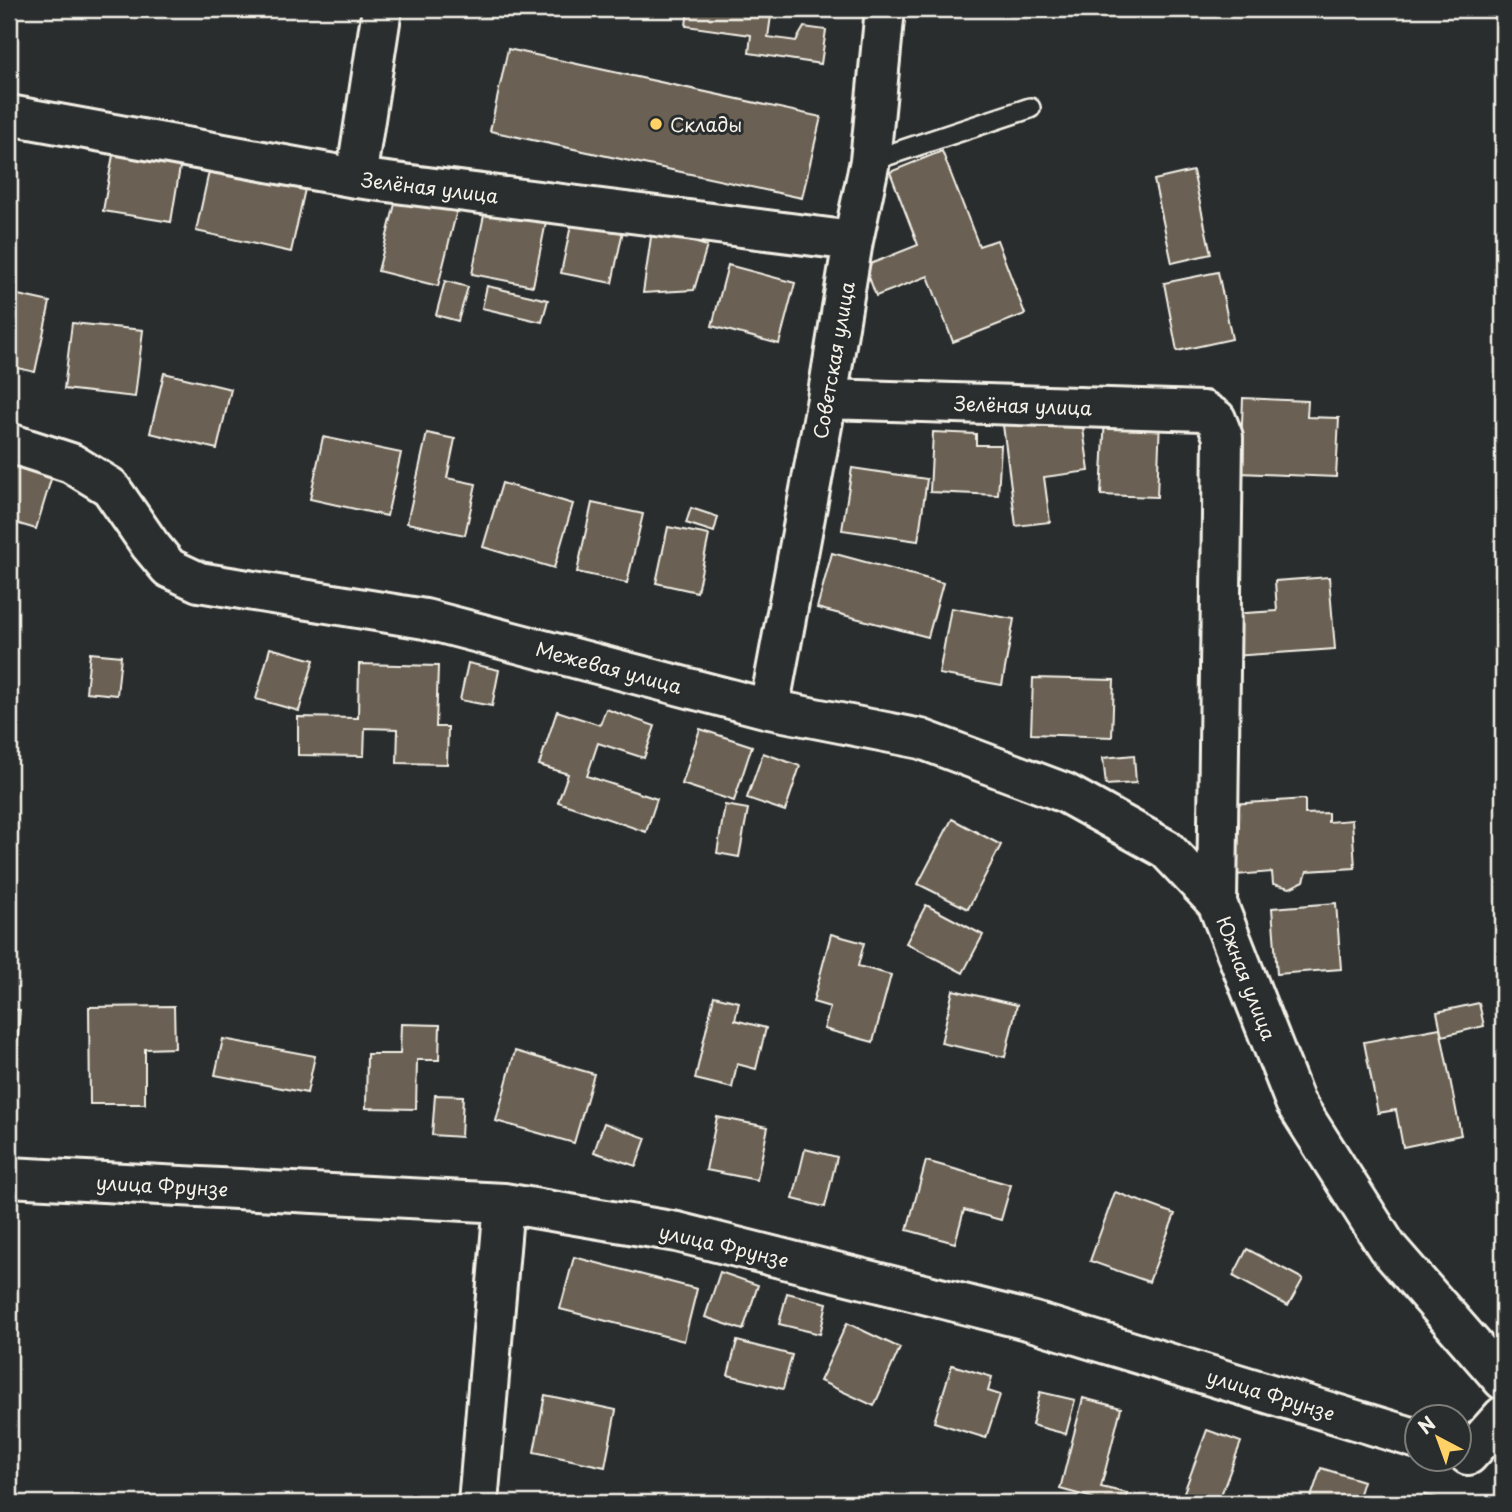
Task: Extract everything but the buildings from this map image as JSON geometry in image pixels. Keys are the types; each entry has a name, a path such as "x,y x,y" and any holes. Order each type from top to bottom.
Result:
{"street":[{"path":"356,178 382,9"},
{"name":"Советская улица","path":"769,709 828,399 853,241 870,161 885,9"},
{"name":"Зелёная улица","path":"9,115 356,178 853,241"},
{"name":"Зелёная улица","path":"828,399 1205,411 1216,419"},
{"name":"Южная улица","path":"1216,419 1223,437 1217,902 1295,1102 1387,1247 1503,1380"},
{"name":"Межевая улица","path":"9,443 71,463 110,487 169,568 199,582 425,618 769,709 922,739 1065,793 1166,849 1217,902"},
{"name":"улица Фрунзе","path":"9,1177 504,1203 677,1232 1031,1321 1404,1435"},
{"path":"478,1503 504,1203"},
{"path":"1477,1457 1503,1416"}],"lane":[{"path":"870,161 1030,108"}],"place":[{"name":"Склады","path":"656,124"}]}
